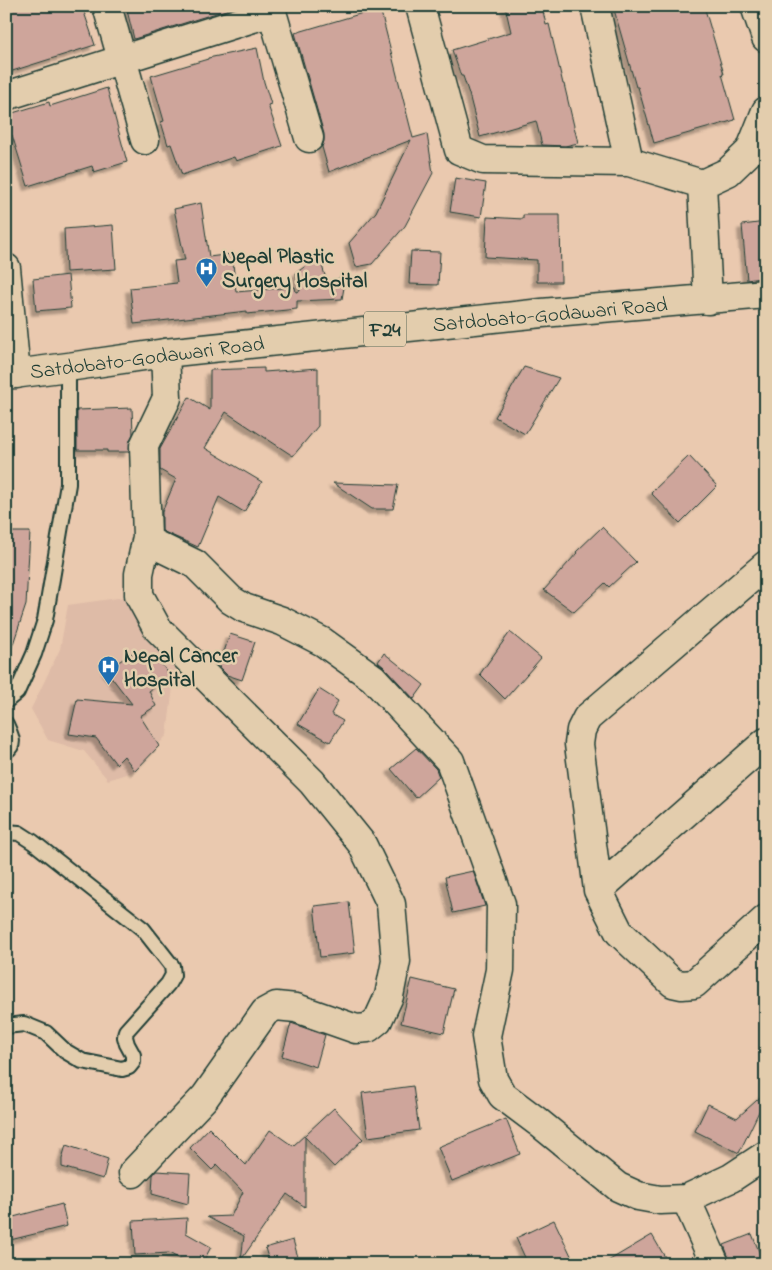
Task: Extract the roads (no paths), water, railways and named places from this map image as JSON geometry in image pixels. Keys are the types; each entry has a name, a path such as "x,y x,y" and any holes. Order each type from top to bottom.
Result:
{"street":[{"path":"107,6 145,140"},
{"path":"420,6 459,150 483,160 629,162 702,184 728,172 750,151 766,111"},
{"path":"594,6 629,162"},
{"path":"755,6 766,38"},
{"path":"6,96 279,8 309,138"},
{"path":"702,184 708,300"},
{"path":"6,268 11,374"},
{"name":"Satdobato-Godawari Road","path":"11,374 165,353 542,313 766,294"},
{"path":"133,1173 205,1097 266,1012 276,1006 296,1008 356,1029 368,1028 378,1020 389,996 396,961 391,904 362,844 312,782 156,628 139,595 139,574 147,537 144,446 168,398 165,353"},
{"path":"147,537 152,543 195,564 231,600 244,608 282,621 323,642 374,678 450,761 501,904 500,970 486,1036 493,1079 502,1095 618,1187 638,1196 660,1200 686,1199 731,1178 766,1155"},
{"path":"766,565 588,718 581,730 579,744 598,890 619,932 673,983 682,985 694,984 766,919"},
{"path":"598,890 766,742"},
{"path":"686,1199 715,1264"}],"lane":[{"path":"6,702 17,692 34,654 45,620 68,484 68,367"},
{"path":"6,724 12,744 10,749 6,751"},
{"path":"6,832 19,833 33,842 142,929 172,966 173,975 168,984 126,1031 125,1038 133,1055 133,1062 129,1067 122,1069 82,1061 65,1051 46,1033 24,1024 6,1026"}],"place":[{"name":"Nepal Plastic Surgery Hospital","path":"206,287"},
{"name":"Nepal Cancer Hospital","path":"108,686"}]}
